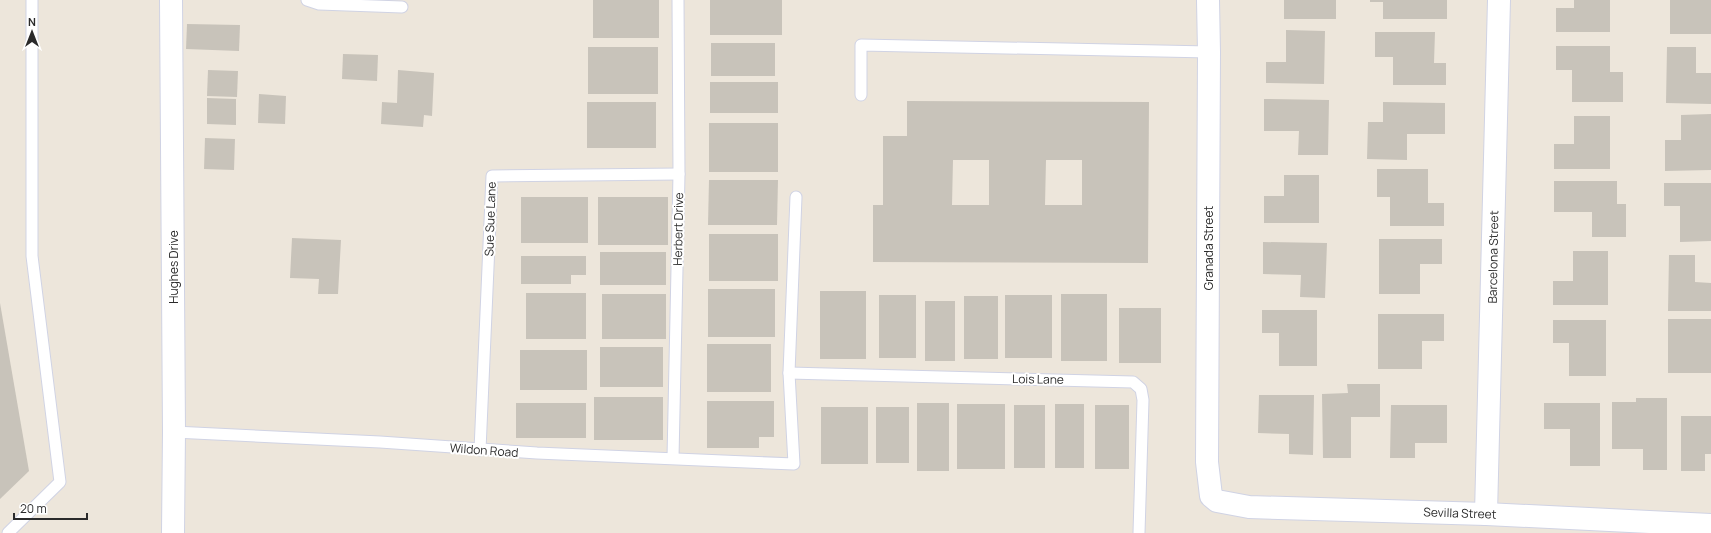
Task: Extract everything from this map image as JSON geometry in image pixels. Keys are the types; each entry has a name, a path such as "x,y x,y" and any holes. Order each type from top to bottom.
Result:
{"street":[{"name":"Hughes Drive","path":"171,0 174,432 173,533"},
{"name":"Granada Street","path":"1208,0 1208,462 1211,496"},
{"name":"Barcelona Street","path":"1486,514 1499,0"},
{"name":"Sevilla Street","path":"1211,496 1217,501 1249,507 1486,514 1711,525"}],"lane":[{"path":"8,533 60,482 32,256 32,0"},
{"path":"307,0 319,4 402,7"},
{"name":"Herbert Drive","path":"673,458 679,174 678,0"},
{"path":"861,95 861,44 1209,52"},
{"name":"Sue Sue Lane","path":"480,450 492,176 679,174"},
{"path":"788,373 796,198"},
{"name":"Wildon Road","path":"174,432 380,442 480,450 794,464 788,373"},
{"name":"Lois Lane","path":"788,373 1133,382 1141,389 1143,400 1139,533"}],"building":[{"path":"593,0 659,0 659,38 593,38"},
{"path":"710,0 782,0 782,35 710,35"},
{"path":"1284,0 1336,0 1336,19 1284,19"},
{"path":"1370,0 1447,0 1447,19 1383,19 1383,2 1370,2"},
{"path":"1574,0 1610,0 1610,32 1556,32 1556,8 1574,8"},
{"path":"1670,0 1711,0 1711,34 1670,34"},
{"path":"187,24 240,25 239,51 186,49"},
{"path":"1286,30 1325,31 1324,84 1266,83 1266,62 1286,62"},
{"path":"1375,32 1435,32 1434,63 1446,63 1446,85 1393,85 1393,57 1375,57"},
{"path":"711,43 775,43 775,76 711,76"},
{"path":"1556,46 1610,46 1610,72 1623,72 1623,102 1572,102 1572,70 1556,70"},
{"path":"588,47 658,47 658,94 588,94"},
{"path":"1667,47 1696,47 1696,73 1711,73 1711,104 1666,103"},
{"path":"343,54 378,55 377,81 342,79"},
{"path":"208,70 238,71 237,97 207,96"},
{"path":"398,70 434,73 432,116 424,115 423,127 381,124 382,102 397,103"},
{"path":"710,82 778,82 778,113 710,113"},
{"path":"259,94 286,96 285,124 258,123"},
{"path":"207,98 236,99 236,125 207,124"},
{"path":"1264,99 1329,100 1328,155 1298,155 1299,131 1264,131"},
{"path":"907,101 1149,102 1148,263 873,262 873,205 883,205 883,136 907,136","holes":["953,160 989,160 989,205 952,205","1046,160 1082,160 1082,205 1045,205"]},
{"path":"587,102 656,102 656,148 587,148"},
{"path":"1383,102 1445,103 1445,134 1407,134 1407,160 1367,159 1368,122 1383,122"},
{"path":"1711,114 1711,170 1665,171 1665,140 1681,140 1681,115"},
{"path":"1574,116 1610,116 1610,169 1554,169 1554,144 1574,144"},
{"path":"709,123 778,123 778,172 709,172"},
{"path":"205,138 235,139 234,170 204,169"},
{"path":"1377,169 1428,169 1428,203 1444,203 1444,226 1390,226 1390,197 1377,197"},
{"path":"1284,175 1319,175 1319,223 1264,223 1264,196 1284,196"},
{"path":"709,180 778,180 777,225 708,225"},
{"path":"1554,181 1617,181 1617,204 1626,204 1626,237 1592,237 1592,212 1554,212"},
{"path":"1664,183 1711,183 1711,241 1680,242 1680,206 1664,206"},
{"path":"521,197 588,197 588,243 521,243"},
{"path":"598,197 668,197 668,245 598,245"},
{"path":"709,234 778,234 778,281 709,281"},
{"path":"292,238 341,240 338,294 318,294 319,279 290,278"},
{"path":"1379,239 1442,239 1442,264 1420,264 1420,294 1379,294"},
{"path":"1263,242 1327,243 1325,298 1300,297 1301,275 1263,274"},
{"path":"1573,251 1608,251 1608,305 1553,305 1553,281 1573,281"},
{"path":"600,252 666,252 666,285 600,285"},
{"path":"1669,255 1695,255 1695,282 1711,283 1711,311 1668,311"},
{"path":"521,256 586,256 586,275 571,275 571,284 521,284"},
{"path":"708,289 775,289 775,337 708,337"},
{"path":"820,291 866,291 866,359 820,359"},
{"path":"526,293 586,293 586,339 526,339"},
{"path":"602,294 666,294 666,339 602,339"},
{"path":"1061,294 1107,294 1107,361 1061,361"},
{"path":"879,295 916,295 916,358 879,358"},
{"path":"1005,295 1052,295 1052,358 1005,358"},
{"path":"964,296 998,296 998,359 964,359"},
{"path":"925,301 955,301 955,361 925,361"},
{"path":"0,303 29,471 0,499"},
{"path":"1119,308 1161,308 1161,363 1119,363"},
{"path":"1262,310 1317,310 1317,366 1279,366 1279,333 1262,333"},
{"path":"1378,314 1444,314 1444,341 1422,341 1422,369 1378,369"},
{"path":"1668,319 1711,319 1711,373 1668,373"},
{"path":"1553,320 1606,320 1606,376 1569,376 1569,343 1553,343"},
{"path":"707,344 771,344 771,392 707,392"},
{"path":"600,347 663,347 663,387 600,387"},
{"path":"520,350 587,350 587,390 520,390"},
{"path":"1347,384 1380,384 1380,417 1351,417 1351,458 1323,458 1322,394 1348,393"},
{"path":"1259,395 1314,395 1313,455 1289,454 1289,434 1258,433"},
{"path":"594,397 663,397 663,440 594,440"},
{"path":"1636,398 1667,398 1667,470 1643,470 1643,449 1612,449 1612,402 1636,402"},
{"path":"707,401 774,401 774,437 759,437 759,448 707,448"},
{"path":"516,403 586,403 586,438 516,438"},
{"path":"917,403 949,403 949,471 917,471"},
{"path":"1544,403 1600,403 1600,466 1570,466 1570,429 1544,429"},
{"path":"957,404 1005,404 1005,469 957,469"},
{"path":"1055,404 1084,404 1084,468 1055,468"},
{"path":"1014,405 1045,405 1045,468 1014,468"},
{"path":"1095,405 1129,405 1129,469 1095,469"},
{"path":"1391,405 1447,405 1447,443 1415,443 1415,458 1390,458"},
{"path":"821,407 868,407 868,464 821,464"},
{"path":"876,407 909,407 909,463 876,463"},
{"path":"1681,416 1711,416 1711,454 1705,454 1705,471 1681,471"}]}
